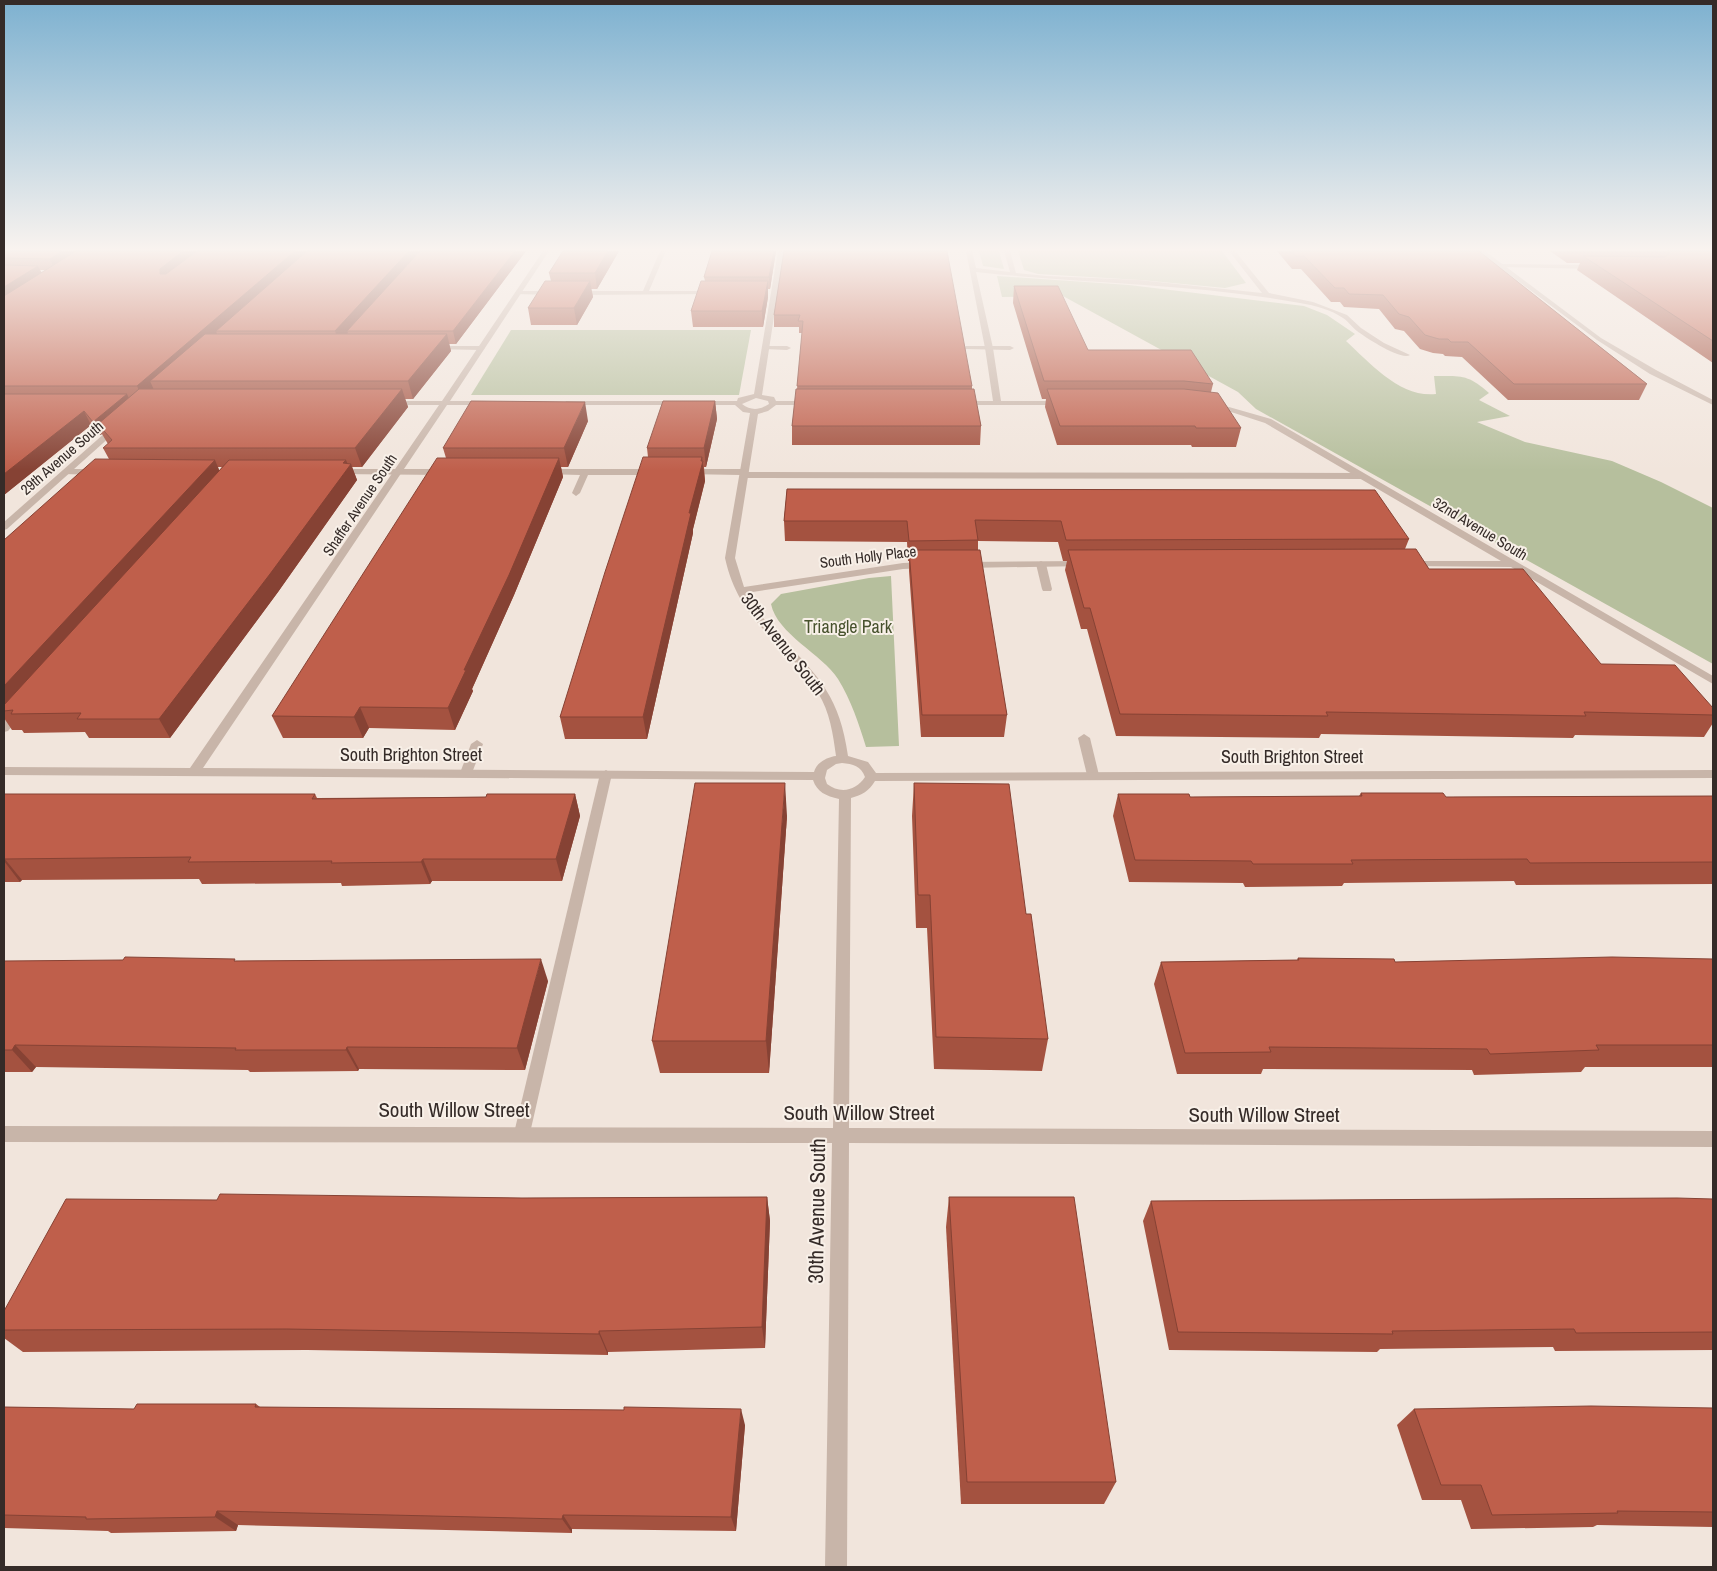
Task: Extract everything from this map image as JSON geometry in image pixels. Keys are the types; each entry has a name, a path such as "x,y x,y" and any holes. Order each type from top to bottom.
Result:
{"street":[{"name":"Shaffer Avenue South","path":"194,772 399,472 497,324"},
{"path":"758,396 769,324"},
{"path":"984,324 997,402"},
{"path":"1354,324 1382,344 1406,355"},
{"path":"1579,324 1626,357 1713,404"},
{"path":"421,348 481,348"},
{"path":"766,348 787,348"},
{"path":"966,348 1010,348"},
{"path":"562,403 738,403 745,398 758,396 771,399 773,403"},
{"path":"386,403 493,403"},
{"path":"738,403 742,409 754,411 768,409 773,403"},
{"path":"773,403 822,403"},
{"path":"949,403 1074,403"},
{"name":"32nd Avenue South","path":"1200,406 1229,409 1268,421 1713,681"},
{"name":"30th Avenue South","path":"754,411 730,558 732,571 740,591 752,610 822,689 839,727 842,759"},
{"name":"29th Avenue South","path":"4,527 123,422"},
{"path":"67,472 106,472"},
{"path":"330,472 458,472"},
{"path":"536,472 664,472"},
{"path":"576,493 585,472"},
{"path":"674,472 1361,476"},
{"path":"1041,564 1047,589"},
{"path":"958,565 1091,564"},
{"path":"1400,564 1510,564"},
{"name":"South Holly Place","path":"740,591 903,566 939,565"},
{"path":"4,728 23,706"},
{"path":"1084,738 1093,775"},
{"path":"466,773 477,744"},
{"path":"842,759 858,762 865,766 870,777 864,788 845,795 825,790 820,785 818,776 821,768 826,764 842,759"},
{"name":"South Brighton Street","path":"4,771 818,776"},
{"path":"522,1133 606,774"},
{"name":"South Brighton Street","path":"870,777 1713,774"},
{"name":"30th Avenue South","path":"836,1567 845,795"},
{"name":"South Willow Street","path":"4,1134 522,1133 1713,1139"}],"green space":[{"path":"1115,324 1341,324 1355,334 1346,341 1386,377 1398,385 1423,394 1436,394 1434,376 1464,377 1475,382 1489,393 1479,400 1510,416 1477,422 1525,442 1612,461 1661,482 1713,508 1713,664 1256,409 1238,392"},
{"path":"511,330 751,330 739,395 471,395"},
{"name":"Triangle Park","path":"891,576 899,746 866,747 851,704 838,679 822,661 782,625 775,615 771,604 781,594 869,578"}],"building":[{"path":"4,324 209,324 137,386 4,386"},
{"path":"224,324 341,324 335,331 216,331"},
{"path":"353,324 458,324 453,331 347,331"},
{"path":"803,324 961,324 972,386 797,386"},
{"path":"1026,324 1076,324 1088,350 1191,350 1213,384 1184,381 1044,381"},
{"path":"1416,324 1571,324 1647,384 1514,384 1468,342 1451,342 1448,339 1439,339 1425,335"},
{"path":"1687,324 1713,324 1713,341"},
{"path":"205,334 447,334 408,381 150,381"},
{"path":"139,389 402,389 355,448 103,448 112,440 98,424"},
{"path":"796,389 974,389 981,426 792,426"},
{"path":"1047,389 1184,389 1218,393 1241,428 1060,426"},
{"path":"4,394 127,394 93,422 84,411 4,474"},
{"path":"471,401 585,402 564,448 443,448"},
{"path":"663,401 715,401 704,448 647,448"},
{"path":"643,457 702,457 701,461 703,461 689,513 691,513 643,717 560,717 605,572"},
{"path":"437,458 559,458 509,575 448,708 360,707 354,717 272,716"},
{"path":"95,459 215,460 4,686 4,540"},
{"path":"229,460 346,460 343,463 351,464 159,719 77,719 81,713 11,714 13,710 4,711 4,705"},
{"path":"787,489 1375,490 1409,539 1066,540 1061,521 975,520 978,540 909,541 907,521 784,521"},
{"path":"1416,549 1429,569 1523,569 1601,664 1675,665 1713,708 1713,715 1584,712 1586,716 1326,712 1328,716 1120,714 1090,608 1084,608 1068,550"},
{"path":"909,550 980,550 1007,715 922,715"},
{"path":"695,783 785,783 766,1041 652,1041"},
{"path":"914,783 1009,784 1026,914 1031,914 1048,1039 936,1037 930,895 918,895"},
{"path":"1361,793 1443,793 1446,797 1713,796 1713,862 1530,863 1527,859 1351,860 1353,864 1253,864 1251,861 1135,860 1118,794 1189,794 1190,797 1362,796"},
{"path":"4,794 315,794 312,799 486,797 487,794 575,794 556,859 423,859 421,862 331,863 332,861 188,862 191,857 4,859"},
{"path":"125,957 235,959 234,961 541,959 517,1048 347,1047 346,1050 235,1050 236,1048 15,1045 12,1050 4,1050 4,961 123,960"},
{"path":"1612,957 1713,959 1713,1045 1596,1045 1599,1050 1490,1054 1487,1049 1269,1047 1271,1052 1185,1053 1161,962 1299,960 1298,958 1394,959 1395,962"},
{"path":"220,1194 522,1198 767,1197 762,1327 599,1331 599,1334 287,1329 4,1330 4,1311 66,1199 217,1200"},
{"path":"949,1197 1074,1197 1116,1482 967,1482"},
{"path":"1713,1199 1713,1332 1576,1333 1574,1329 1392,1331 1393,1334 1178,1332 1151,1201"},
{"path":"137,1404 256,1404 255,1407 624,1410 624,1407 741,1409 731,1517 563,1515 562,1519 217,1511 215,1517 86,1519 86,1517 4,1515 4,1407 134,1409"},
{"path":"1591,1406 1713,1408 1713,1512 1617,1511 1618,1513 1492,1515 1481,1485 1441,1485 1414,1409"}]}
